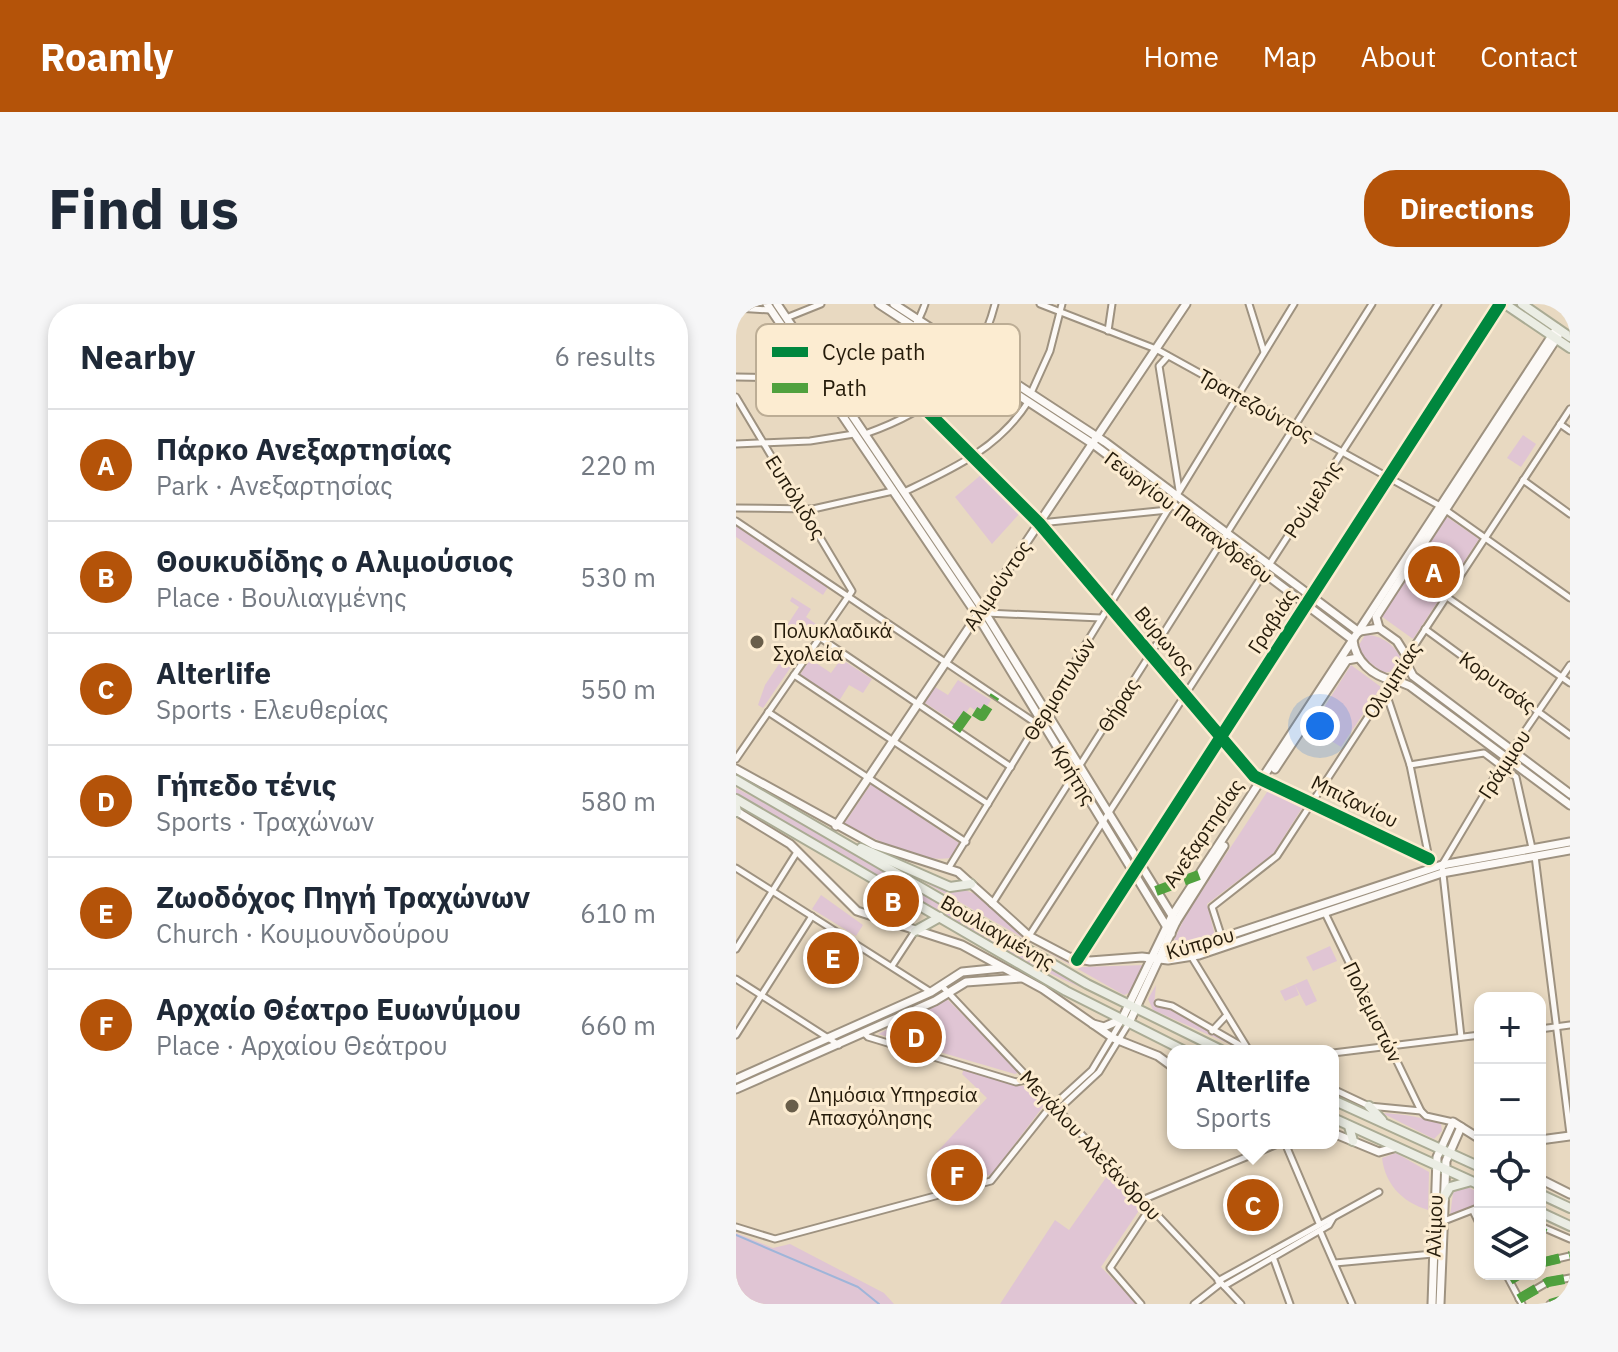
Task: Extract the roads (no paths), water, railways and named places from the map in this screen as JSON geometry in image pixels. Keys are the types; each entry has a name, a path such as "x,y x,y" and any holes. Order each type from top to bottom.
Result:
{"main road":[{"path":"1502,304 1559,334"},
{"path":"1522,304 1559,334 1570,348"},
{"name":"Βουλιαγμένης","path":"736,780 1133,1007 1211,1045"},
{"name":"Βουλιαγμένης","path":"736,799 940,917 1173,1045"},
{"path":"760,826 773,821"},
{"path":"838,839 950,887 971,884"},
{"path":"915,931 940,917"},
{"path":"1339,1103 1474,1164"},
{"path":"1369,1106 1385,1123"},
{"path":"1339,1121 1474,1183"},
{"path":"1349,1126 1353,1141"},
{"path":"1444,1197 1456,1183 1474,1184"},
{"path":"1546,1197 1570,1208"},
{"path":"1546,1215 1570,1226"}],"street":[{"path":"786,318 821,304"},
{"path":"879,304 916,323"},
{"path":"894,304 916,323"},
{"path":"916,323 925,304"},
{"path":"987,324 995,304"},
{"name":"Τραπεζούντος","path":"1040,304 1156,349 1443,508 1570,598"},
{"path":"1020,410 1029,398 1050,351 1062,304"},
{"path":"1108,331 1112,304"},
{"name":"Αλιμούντος","path":"836,826 1186,304"},
{"path":"1249,304 1264,353"},
{"name":"Θερμοπυλών","path":"948,869 1294,304"},
{"name":"Θήρας","path":"992,904 1372,304"},
{"name":"Ρούμελης","path":"1029,936 1438,304"},
{"name":"Γραβιάς","path":"1077,960 1502,304"},
{"path":"772,306 785,324"},
{"path":"736,308 772,306 790,324"},
{"name":"Ανεξαρτησίας","path":"1126,1021 1160,956 1174,919 1353,640 1559,334"},
{"path":"1039,523 1174,500 1159,366 1168,356"},
{"path":"1146,364 1159,366"},
{"path":"736,377 756,376"},
{"name":"Γεωργίου Παπανδρέου","path":"1020,392 1095,440 1266,570 1305,606 1353,640"},
{"name":"Ευπόλιδος","path":"736,397 843,574 852,591 847,597"},
{"name":"Ολυμπίας","path":"1222,938 1212,907 1277,856 1570,409"},
{"path":"844,416 982,612"},
{"path":"852,416 982,612"},
{"path":"865,434 906,416"},
{"name":"Βύρωνος","path":"932,416 1039,523 1221,737 1264,781"},
{"path":"904,492 974,458 1000,436 1015,416"},
{"path":"1560,424 1570,431"},
{"path":"736,444 764,445 855,434"},
{"path":"1523,480 1570,514"},
{"path":"736,508 805,509 850,503 894,490"},
{"name":"Ανεξαρτησίας","path":"1379,628 1376,617 1443,508"},
{"path":"742,525 742,519 751,509"},
{"path":"736,521 945,663 1039,721"},
{"name":"Γεωργίου Παπανδρέου","path":"1266,570 1359,632"},
{"path":"828,584 835,583 843,574"},
{"path":"736,759 847,597"},
{"path":"1447,597 1570,683"},
{"path":"982,612 1102,618"},
{"name":"Κρήτης","path":"982,612 1174,919"},
{"name":"Κρήτης","path":"982,612 1039,721 1169,931"},
{"path":"1359,632 1379,628 1397,641 1413,676 1509,754 1570,794"},
{"name":"Κορυτσάς","path":"1425,629 1570,735"},
{"path":"819,637 1011,767"},
{"path":"1353,640 1358,658 1379,676 1410,686 1490,745 1509,754 1522,768 1570,805"},
{"name":"Ανεξαρτησίας","path":"1264,781 1347,660 1358,658"},
{"name":"Γράμμου","path":"1442,869 1501,766 1570,665"},
{"path":"794,675 988,804"},
{"path":"1385,690 1410,765 1430,864"},
{"path":"768,712 966,842"},
{"name":"Γράμμου","path":"1484,753 1490,745"},
{"path":"1410,765 1484,753 1516,777 1534,852 1570,1135 1546,1139"},
{"path":"1516,777 1522,768"},
{"path":"736,769 836,826 889,852 948,869 971,884 1029,936 1077,960 1160,956"},
{"name":"Μπιζανίου","path":"1264,781 1313,802 1430,864"},
{"path":"736,810 797,852 857,911 915,931 948,938 1021,978 1116,1040 1167,1063"},
{"name":"Κύπρου","path":"1160,956 1191,956 1325,913 1442,869 1570,842"},
{"name":"Κύπρου","path":"1534,852 1570,850"},
{"path":"736,949 797,852"},
{"name":"Κύπρου","path":"1160,956 1222,938 1430,864 1442,869"},
{"path":"1442,869 1461,1037"},
{"path":"737,872 773,891 931,992"},
{"name":"Πολεμιστών","path":"1325,913 1421,1111"},
{"path":"736,1035 812,916"},
{"path":"892,966 915,931"},
{"path":"1191,956 1225,1017 1245,1045"},
{"path":"736,1079 931,992 965,971 1004,968"},
{"path":"736,1089 839,1045 969,982 1021,978"},
{"path":"736,979 839,1045"},
{"name":"Μεγάλου Αλεξάνδρου","path":"942,986 1241,1304"},
{"path":"1158,1003 1172,1006 1239,1045"},
{"path":"1212,1031 1225,1017"},
{"path":"1093,1024 1104,1027 1126,1021"},
{"path":"736,1227 775,1239 986,1183 998,1176 1081,1081 1116,1040 1126,1021"},
{"path":"1546,1028 1570,1025"},
{"path":"864,1033 868,1037 1016,1082 1029,1079"},
{"path":"1339,1052 1474,1036"},
{"path":"1339,1092 1369,1106 1421,1111 1426,1116 1457,1124 1475,1136"},
{"name":"Αλίμου","path":"1432,1304 1441,1167 1444,1151 1457,1124"},
{"path":"1339,1135 1379,1152 1397,1147"},
{"path":"1142,1200 1268,1149"},
{"path":"1286,1149 1352,1304"},
{"name":"Αλίμου","path":"1440,1304 1444,1197 1441,1167"},
{"path":"1546,1182 1570,1194"},
{"path":"1221,1283 1273,1257 1379,1192"},
{"path":"1141,1304 1110,1268 1150,1208"},
{"path":"1443,1221 1478,1208"},
{"path":"1194,1304 1221,1283 1320,1227"},
{"path":"1546,1231 1570,1239"},
{"path":"1335,1263 1433,1254"},
{"path":"1546,1262 1570,1256"},
{"path":"1273,1257 1290,1304"},
{"path":"1510,1280 1521,1301 1548,1282 1570,1278"},
{"path":"1550,1304 1570,1298"}],"waterway":[{"path":"736,1235 858,1287 879,1304"}],"place":[{"name":"Πάρκο Ανεξαρτησίας","path":"1434,572"},
{"name":"Πολυκλαδικά Σχολεία","path":"757,642"},
{"name":"Θουκυδίδης ο Αλιμούσιος","path":"893,901"},
{"name":"Ζωοδόχος Πηγή Τραχώνων","path":"833,958"},
{"name":"Γήπεδο τένις","path":"916,1037"},
{"name":"Δημόσια Υπηρεσία Απασχόλησης","path":"792,1106"},
{"name":"Αρχαίο Θέατρο Ευωνύμου","path":"957,1175"},
{"name":"Alterlife","path":"1253,1205"}]}
